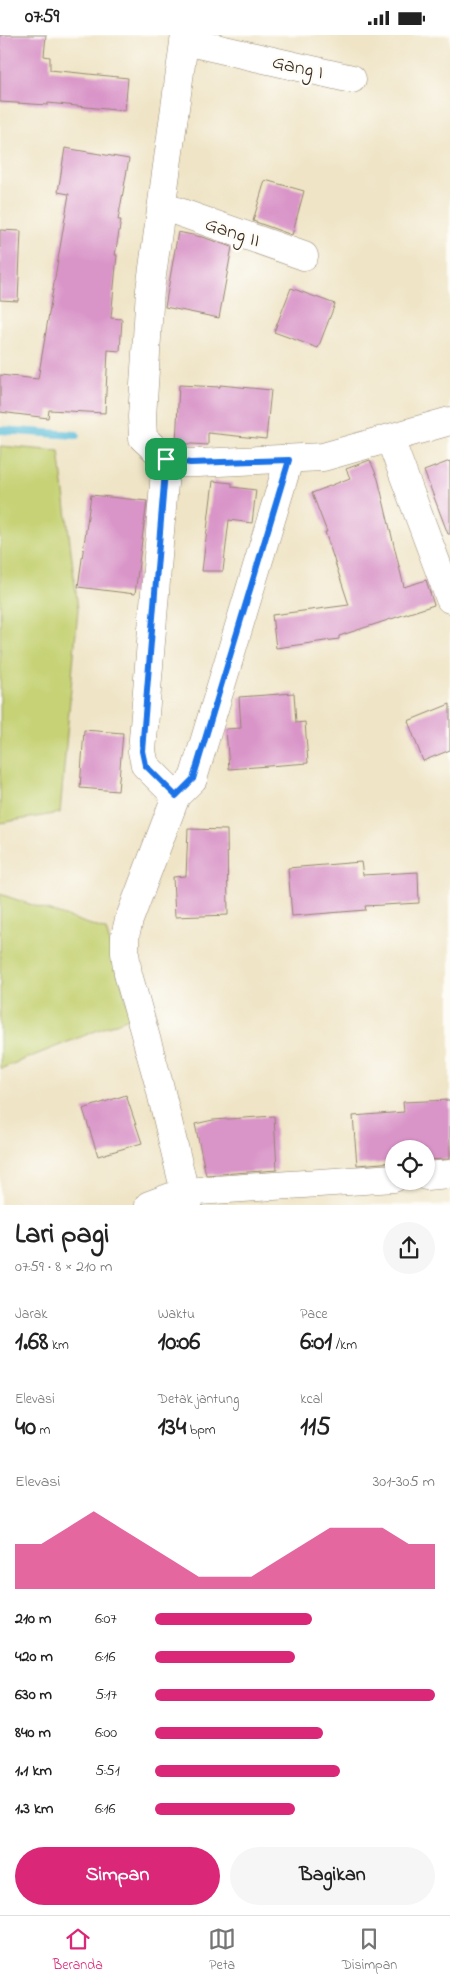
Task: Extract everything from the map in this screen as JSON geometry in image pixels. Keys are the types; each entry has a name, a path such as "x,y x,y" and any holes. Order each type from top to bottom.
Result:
{"street":[{"name":"Gang I","path":"185,38 352,79"},
{"path":"185,38 150,290 142,417 143,439 166,459 190,463 294,460 323,457 450,421"},
{"name":"Gang II","path":"162,206 304,256"},
{"path":"390,439 450,599"},
{"path":"166,459 142,751 145,765 176,796"},
{"path":"186,1199 160,1084 128,974 125,936 129,920 176,796 193,779 294,460"},
{"path":"435,1175 450,1174"},
{"path":"150,1205 186,1199 385,1179"}],"green space":[{"path":"0,446 59,451 78,609 60,813 0,823"},
{"path":"0,894 106,930 131,1017 0,1069"}],"building":[{"path":"0,35 46,35 44,56 50,57 50,70 128,78 125,111 48,103 48,105 0,102"},
{"path":"65,148 129,159 118,220 121,220 115,255 117,255 111,318 122,319 120,351 108,350 105,413 49,410 48,418 0,412 0,375 38,379 69,194 58,192"},
{"path":"265,180 304,191 292,235 253,221"},
{"path":"0,230 21,231 18,301 0,300"},
{"path":"178,232 202,237 232,247 219,318 165,307"},
{"path":"291,288 335,304 318,348 274,332"},
{"path":"179,385 220,387 220,385 271,390 266,439 208,433 208,445 176,443"},
{"path":"370,460 378,479 404,587 426,580 434,605 339,636 339,639 276,648 272,615 349,605 325,532 327,532 312,493 350,478 346,469"},
{"path":"450,461 450,534 448,534 424,471"},
{"path":"213,481 232,483 232,487 256,490 252,523 229,520 223,571 202,571"},
{"path":"91,495 147,501 135,594 78,587"},
{"path":"294,693 296,723 305,722 308,763 229,769 226,729 241,728 239,697"},
{"path":"450,704 450,750 423,761 408,721"},
{"path":"84,730 123,733 118,791 80,788"},
{"path":"188,829 227,830 228,915 175,917 173,877 186,876"},
{"path":"361,862 363,875 418,872 419,903 365,906 366,910 292,916 288,868"},
{"path":"126,1095 142,1143 98,1156 83,1109"},
{"path":"450,1100 450,1159 435,1160 435,1140 385,1140 385,1163 357,1165 353,1116 404,1112 403,1102"},
{"path":"274,1116 277,1170 206,1175 195,1124 213,1120"}],"waterway":[{"path":"0,430 76,435"}],"route":[{"path":"166,459 179,463 289,460 193,779 176,796 145,765 142,751 166,459"}]}
